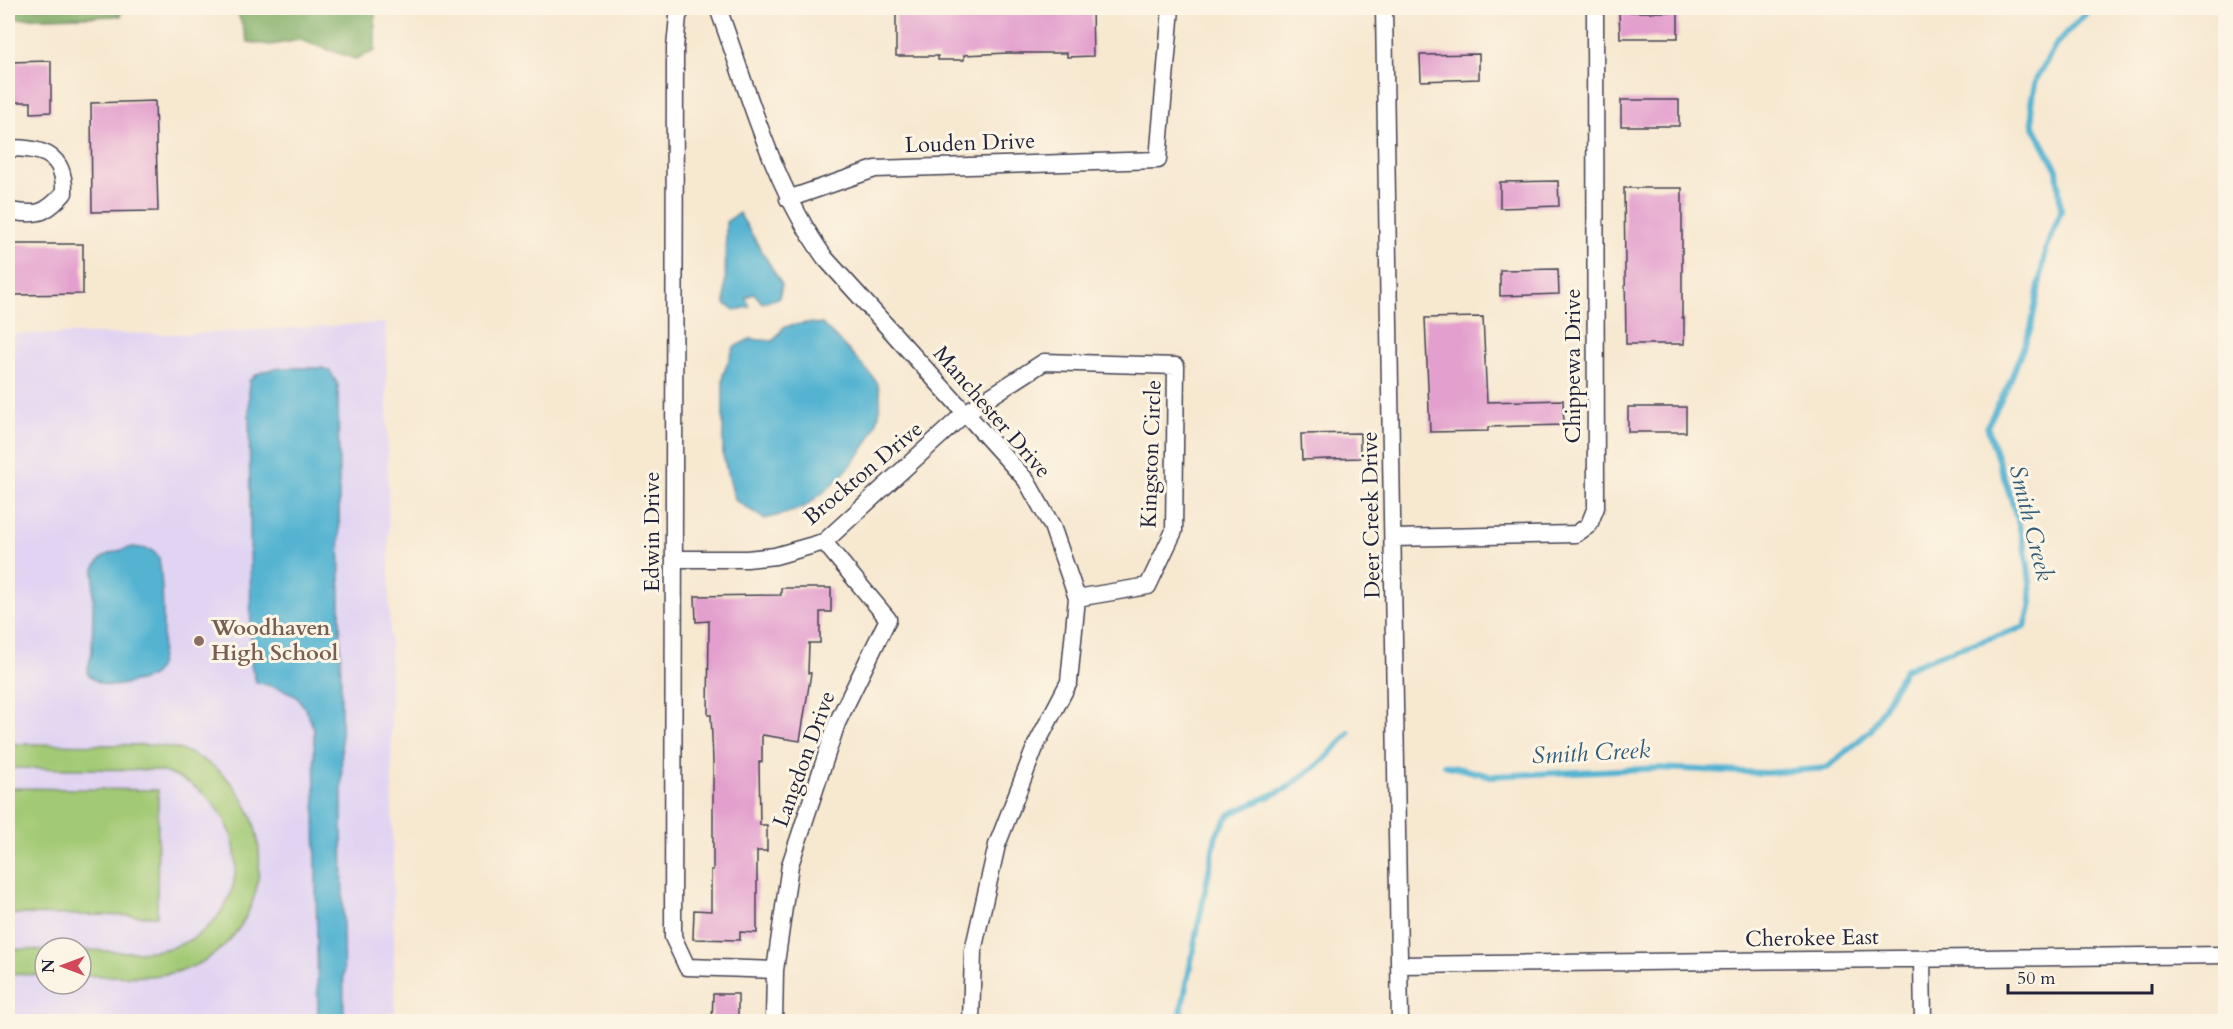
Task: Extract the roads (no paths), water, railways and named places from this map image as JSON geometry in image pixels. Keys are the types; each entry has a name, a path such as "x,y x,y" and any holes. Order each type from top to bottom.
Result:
{"street":[{"name":"Edwin Drive","path":"683,8 678,16 675,48 673,937 687,967 775,970"},
{"name":"Manchester Drive","path":"718,8 788,199 805,231 825,258 1026,480 1052,526 1077,598 1069,682 1036,745 998,845 973,951 971,1022"},
{"name":"Louden Drive","path":"788,199 875,169 1158,160 1171,8"},
{"name":"Deer Creek Drive","path":"1384,8 1400,1022"},
{"name":"Chippewa Drive","path":"1394,538 1576,534 1589,525 1596,507 1595,8"},
{"path":"8,148 30,148 57,161 64,175 64,194 52,207 36,215 8,212"},
{"name":"Kingston Circle","path":"965,413 1044,362 1176,366 1174,531 1148,586 1077,598"},
{"name":"Brockton Drive","path":"675,559 747,559 775,556 824,542 965,413"},
{"name":"Langdon Drive","path":"774,1022 775,970 790,865 837,723 888,619 824,542"},
{"name":"Cherokee East","path":"1399,965 2226,955"},
{"path":"1922,959 1923,1022"}],"water":[{"path":"739,213 782,285 779,298 762,303 754,293 746,298 750,307 735,310 725,304 726,222"},
{"path":"806,323 822,324 853,354 875,380 878,385 880,402 878,419 861,453 820,495 797,510 764,519 735,500 723,456 723,375 734,347 750,339 773,341 784,327"},
{"path":"322,368 330,371 338,385 344,1022 318,1021 314,729 299,700 287,691 256,682 251,665 249,381 256,375 273,369"},
{"path":"134,547 152,550 159,558 163,618 162,652 155,673 145,679 119,685 104,684 87,673 92,652 94,569 97,563 106,556"}],"waterway":[{"name":"Smith Creek","path":"1444,765 1491,776 1660,768 1766,773 1827,768 1871,730 1905,669 1944,653 2025,627 2031,600 2026,556 2015,512 1987,426 2008,386 2031,328 2046,249 2061,211 2057,170 2033,125 2031,103 2036,80 2057,43 2091,8"},
{"name":"Smith Creek","path":"1179,1022 1216,835 1230,814 1287,788 1323,761 1349,733"}],"place":[{"name":"Woodhaven High School","path":"199,641"}]}
